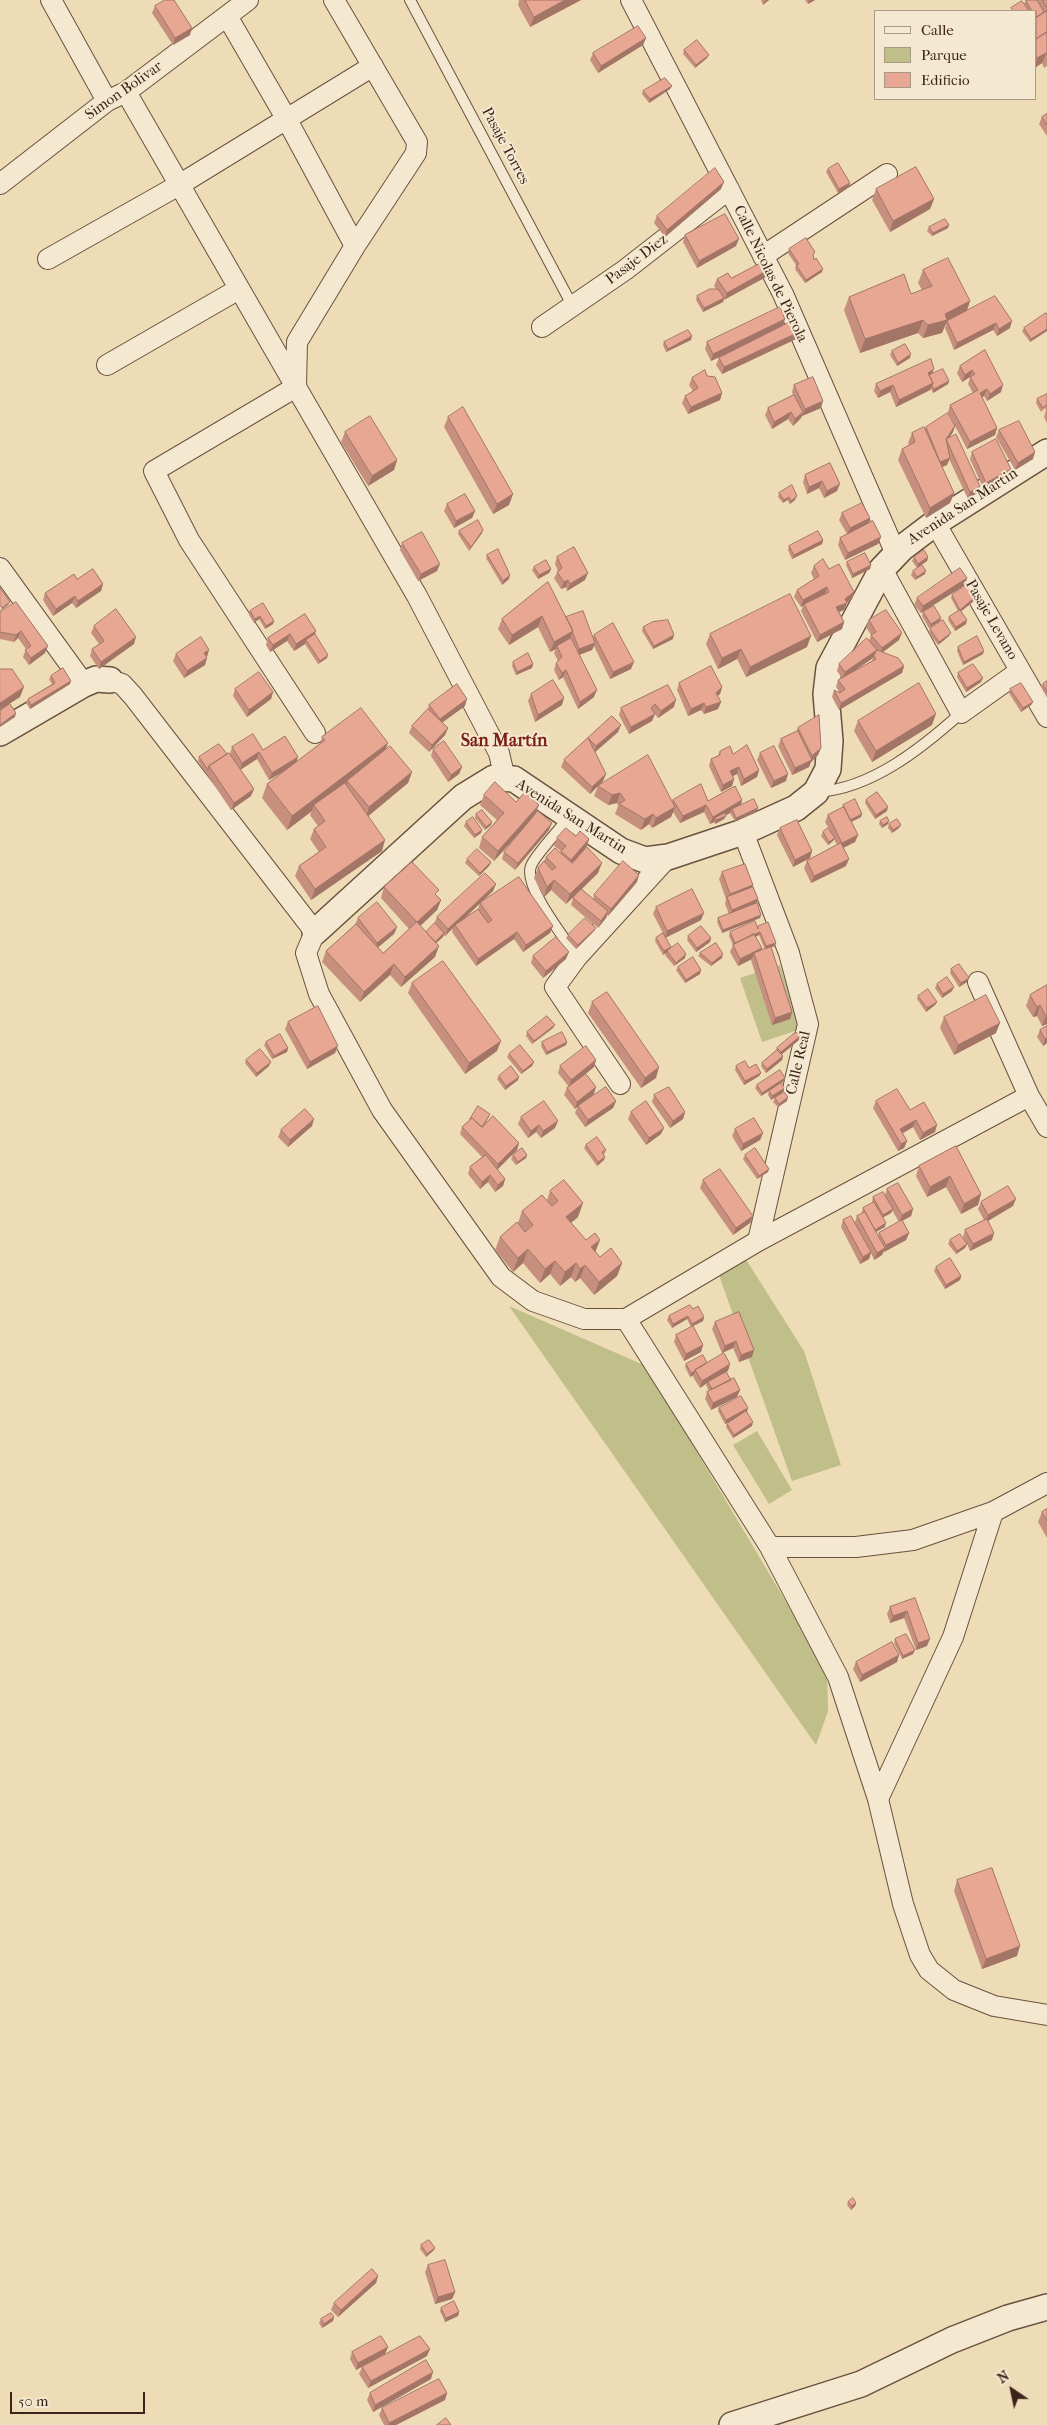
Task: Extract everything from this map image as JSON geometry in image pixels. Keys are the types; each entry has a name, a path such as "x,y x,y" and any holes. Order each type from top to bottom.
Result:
{"street":[{"path":"52,0 107,101"},
{"name":"Simon Bolivar","path":"0,184 107,101 126,92 248,0"},
{"path":"296,387 297,342 355,246 416,153 417,142 334,0"},
{"name":"Calle Nicolas de Pierola","path":"631,0 783,294 889,562 961,713"},
{"path":"227,16 286,118 355,246"},
{"path":"48,259 179,185 373,66"},
{"path":"126,92 417,596 495,746 505,779"},
{"path":"763,256 888,174"},
{"name":"Pasaje Diez","path":"542,327 625,270 729,189"},
{"path":"108,365 239,289"},
{"path":"296,387 154,471 189,540 315,733"},
{"name":"Avenida San Martin","path":"315,932 463,796 494,778 514,779 621,851 645,860 668,856 743,832 796,808 816,792 828,769 830,741 826,694 829,668 889,562 936,523 1047,452"},
{"name":"Pasaje Levano","path":"936,523 1047,717"},
{"path":"0,568 84,684"},
{"path":"961,713 1020,671"},
{"path":"0,732 96,679 110,680 122,684 315,932 306,954 319,994 382,1110 501,1277 533,1301 541,1304 584,1319 626,1319 758,1241 1029,1096"},
{"name":"Calle Real","path":"743,832 790,953 808,1024 758,1241"},
{"path":"620,1084 555,987 577,957 668,856"},
{"path":"978,982 1029,1096 1047,1127"},
{"path":"626,1319 770,1547 838,1676 878,1799 903,1904 920,1955 930,1970 954,1990 994,2006 1047,2015"},
{"path":"770,1547 856,1547 913,1540 993,1512 1047,1482"},
{"path":"878,1799 953,1637 993,1512"},
{"path":"732,2425 861,2384 952,2340 1008,2318 1047,2307"}],"lane":[{"name":"Pasaje Torres","path":"410,0 573,307"},
{"path":"816,792 838,791 872,778 940,732 961,713"},
{"path":"570,817 531,865 530,876 536,893 577,957"}],"green space":[{"path":"780,965 801,1029 762,1042 740,978"},
{"path":"745,1258 804,1351 841,1465 792,1481 719,1275"},
{"path":"509,1306 646,1366 827,1671 828,1711 816,1745"},
{"path":"757,1431 792,1490 769,1504 733,1445"}],"building":[{"path":"165,0 174,0 192,28 175,38 155,6"},
{"path":"525,0 565,0 534,17"},
{"path":"1037,0 1044,12 1037,16 1037,10 1031,10 1026,1"},
{"path":"1022,1 1028,10 1013,10 1011,8"},
{"path":"1047,11 1047,32 1037,38 1037,17"},
{"path":"638,26 646,38 601,66 593,53"},
{"path":"1047,32 1047,55 1046,53 1037,58 1037,38"},
{"path":"697,40 709,55 696,65 684,50"},
{"path":"665,78 672,86 650,99 643,91"},
{"path":"1047,114 1047,125 1042,117"},
{"path":"838,163 850,183 839,189 828,169"},
{"path":"916,167 934,199 893,221 876,189"},
{"path":"715,168 724,182 667,230 657,216"},
{"path":"725,214 739,239 699,261 685,235"},
{"path":"945,219 949,225 933,233 929,227"},
{"path":"806,238 815,252 813,254 814,260 816,258 823,269 806,280 796,265 799,264 789,249"},
{"path":"948,258 970,301 945,314 947,320 928,325 923,320 865,339 849,297 904,274 911,294 932,286 923,270"},
{"path":"763,262 768,270 727,293 717,279 728,273 731,278"},
{"path":"710,289 718,289 724,298 704,308 697,296"},
{"path":"995,296 1012,321 999,329 996,323 957,343 947,321"},
{"path":"780,307 785,319 713,354 707,342"},
{"path":"1046,313 1047,329 1031,339 1024,328"},
{"path":"792,321 799,332 724,367 719,358"},
{"path":"688,330 692,336 668,349 664,342"},
{"path":"905,344 911,354 898,363 892,351"},
{"path":"985,350 1003,385 990,394 987,389 980,393 997,428 970,442 950,405 978,390 970,377 975,374 972,370 965,375 960,366"},
{"path":"931,359 934,369 928,373 933,383 899,400 893,385 880,391 876,384"},
{"path":"943,369 949,381 934,389 929,375"},
{"path":"705,370 707,376 715,377 722,393 691,407 685,396 698,388 692,378"},
{"path":"813,377 823,401 805,409 794,385"},
{"path":"1047,394 1047,406 1043,408 1037,399"},
{"path":"794,395 803,412 795,419 791,412 774,422 768,408"},
{"path":"463,407 513,494 497,504 448,417"},
{"path":"948,413 955,426 946,439 950,458 940,462 926,427"},
{"path":"370,416 397,460 372,476 345,432"},
{"path":"1019,421 1035,452 1018,463 999,430"},
{"path":"924,427 954,493 930,508 902,449 915,442 912,433"},
{"path":"956,434 980,486 970,492 946,439"},
{"path":"996,439 1011,469 986,483 972,452"},
{"path":"830,463 840,484 827,491 822,481 809,487 805,475"},
{"path":"792,485 797,496 791,501 789,497 784,500 779,493"},
{"path":"465,494 475,511 456,521 447,504"},
{"path":"862,503 870,518 850,528 842,513"},
{"path":"478,520 483,530 471,547 459,531"},
{"path":"873,521 881,537 848,553 840,538"},
{"path":"818,531 823,540 794,555 789,546"},
{"path":"422,532 440,564 421,574 402,543"},
{"path":"574,547 588,573 570,584 568,580 564,582 557,572 562,568 557,557"},
{"path":"498,549 510,575 503,581 487,555"},
{"path":"924,550 928,557 918,564 914,557"},
{"path":"865,553 871,565 853,574 847,562"},
{"path":"823,559 829,569 839,564 854,592 845,599 847,603 836,607 844,622 820,635 804,604 829,592 827,587 803,600 797,590 819,576 814,566"},
{"path":"546,560 551,569 539,575 534,567"},
{"path":"922,565 926,571 917,577 913,571"},
{"path":"960,568 967,578 923,606 917,598"},
{"path":"93,569 103,584 78,601 75,596 56,609 45,593 74,574 77,579"},
{"path":"548,582 573,631 554,642 542,616 512,635 502,619"},
{"path":"966,585 975,597 960,610 952,595"},
{"path":"0,588 10,602 2,608 0,605"},
{"path":"790,594 811,636 750,667 741,649 722,658 710,634"},
{"path":"16,602 48,646 31,658 25,650 31,646 21,631 16,635 0,632 0,612"},
{"path":"263,603 274,621 266,626 260,616 255,619 250,611"},
{"path":"934,606 941,618 931,624 923,612"},
{"path":"116,609 136,637 101,662 92,649 104,641 94,626"},
{"path":"886,610 902,633 882,648 871,635 876,632 869,620"},
{"path":"960,610 967,620 956,627 949,617"},
{"path":"583,611 595,643 579,649 566,617"},
{"path":"305,614 316,631 296,644 290,634 273,645 268,638"},
{"path":"668,620 674,635 654,646 643,627 652,622"},
{"path":"943,620 951,633 939,642 930,629"},
{"path":"613,623 634,662 613,672 594,635"},
{"path":"315,634 328,655 320,661 306,640"},
{"path":"977,636 984,651 964,662 958,647"},
{"path":"201,637 209,650 204,653 207,658 187,671 176,654"},
{"path":"571,638 597,690 580,702 566,670 562,673 556,663 562,657 557,646"},
{"path":"867,638 877,650 845,672 839,664"},
{"path":"877,650 898,658 904,666 841,703 834,690 840,693 845,689 838,680 876,659 874,656"},
{"path":"528,653 533,664 517,672 513,662"},
{"path":"973,664 983,678 967,688 958,673"},
{"path":"711,666 722,687 716,693 721,702 706,707 704,703 691,709 679,683"},
{"path":"63,668 71,681 31,705 28,699 55,683 51,676"},
{"path":"0,669 12,669 24,687 0,703"},
{"path":"259,672 273,692 249,710 235,689"},
{"path":"553,680 564,698 538,715 531,694"},
{"path":"1047,681 1047,692 1043,684"},
{"path":"919,683 936,714 876,751 858,721"},
{"path":"1021,683 1033,702 1023,708 1010,689"},
{"path":"457,684 467,699 440,719 429,705"},
{"path":"668,685 676,700 661,711 655,704 651,708 655,714 631,727 621,708"},
{"path":"10,704 16,713 0,725 0,711"},
{"path":"361,708 388,743 292,816 267,784 325,740 322,737"},
{"path":"428,709 448,728 432,745 412,726"},
{"path":"819,715 821,748 812,756 798,728"},
{"path":"612,716 621,725 596,746 588,738"},
{"path":"798,731 812,760 795,768 781,739"},
{"path":"253,734 263,750 285,736 298,757 272,773 259,752 242,763 232,747"},
{"path":"588,738 606,774 592,787 564,760"},
{"path":"444,741 462,767 451,775 433,749"},
{"path":"219,744 227,754 209,766 208,770 199,757"},
{"path":"747,745 759,770 744,779 739,767 730,771 734,779 723,785 711,759 720,755 720,751 730,746 733,754"},
{"path":"390,746 412,772 369,807 347,781"},
{"path":"774,746 788,774 774,781 760,753"},
{"path":"229,753 254,789 234,803 209,766"},
{"path":"648,755 675,807 656,818 653,814 645,819 619,804 625,800 620,793 612,795 598,786"},
{"path":"495,782 516,802 525,792 539,805 498,851 482,837 504,813 484,795"},
{"path":"345,783 385,840 315,889 299,866 326,847 314,829 325,821 314,805"},
{"path":"701,784 708,801 735,786 742,800 713,817 706,805 683,816 673,800"},
{"path":"877,792 888,807 876,815 866,800"},
{"path":"754,799 758,808 736,818 732,809"},
{"path":"855,799 862,814 850,820 843,805"},
{"path":"844,807 858,835 842,843 828,815"},
{"path":"482,810 492,822 486,827 476,814"},
{"path":"538,811 552,823 518,863 504,852"},
{"path":"725,813 726,816 716,820 715,818"},
{"path":"473,817 482,830 475,835 466,822"},
{"path":"887,817 889,821 883,825 880,821"},
{"path":"897,819 901,825 893,830 889,824"},
{"path":"797,820 812,851 795,860 780,828"},
{"path":"566,828 576,836 580,831 589,839 571,860 561,851 566,846 557,838"},
{"path":"828,828 835,838 829,842 823,832"},
{"path":"841,843 849,859 814,876 807,861"},
{"path":"587,847 602,863 570,894 554,880 547,887 538,868 544,861 552,870 556,867 546,857 555,848 572,863"},
{"path":"477,849 491,862 480,873 467,859"},
{"path":"623,861 639,875 611,909 594,895"},
{"path":"412,862 439,890 435,894 441,900 417,922 384,887"},
{"path":"745,864 753,885 730,894 722,872"},
{"path":"485,873 496,884 448,929 437,917"},
{"path":"519,877 553,926 526,945 517,932 478,959 455,925 478,909 488,923 492,920 480,903"},
{"path":"753,887 758,899 732,910 727,897"},
{"path":"581,889 608,911 601,921 573,898"},
{"path":"692,889 704,913 667,931 656,907"},
{"path":"377,902 397,927 377,943 358,918"},
{"path":"757,903 761,915 723,930 718,918"},
{"path":"585,918 596,928 578,945 568,935"},
{"path":"755,921 758,929 758,926 768,922 776,943 766,946 760,932 735,943 730,932"},
{"path":"417,922 439,946 405,977 394,964 364,992 326,951 356,924 383,953"},
{"path":"435,923 444,933 435,942 426,932"},
{"path":"701,926 711,938 697,948 688,936"},
{"path":"663,933 671,947 664,951 656,938"},
{"path":"754,934 762,948 740,959 733,945"},
{"path":"556,937 569,952 546,971 533,956"},
{"path":"678,943 686,954 676,963 667,951"},
{"path":"716,943 723,954 712,963 700,953"},
{"path":"771,947 792,1012 775,1018 754,953"},
{"path":"693,957 701,970 686,980 678,967"},
{"path":"443,961 501,1041 469,1063 412,983"},
{"path":"959,964 969,978 961,983 951,969"},
{"path":"947,977 954,987 943,994 937,984"},
{"path":"1047,985 1046,1016 1040,1005 1037,1007 1030,995"},
{"path":"928,989 937,1002 927,1008 918,996"},
{"path":"607,992 659,1067 645,1078 592,1002"},
{"path":"986,995 1000,1023 958,1045 944,1017"},
{"path":"318,1006 338,1046 310,1062 288,1022"},
{"path":"547,1016 555,1025 534,1041 527,1032"},
{"path":"1047,1026 1047,1038 1045,1039 1040,1030"},
{"path":"562,1032 567,1042 547,1052 542,1042"},
{"path":"796,1032 800,1036 781,1052 777,1048"},
{"path":"280,1034 288,1048 274,1056 266,1042"},
{"path":"520,1045 534,1062 523,1071 509,1054"},
{"path":"586,1046 596,1060 571,1080 560,1066"},
{"path":"260,1049 271,1062 257,1073 246,1060"},
{"path":"777,1050 783,1056 767,1069 762,1063"},
{"path":"745,1061 749,1068 756,1064 761,1073 745,1081 736,1066"},
{"path":"511,1066 519,1077 506,1086 499,1076"},
{"path":"780,1070 785,1078 762,1093 757,1085"},
{"path":"586,1074 596,1087 577,1102 567,1088"},
{"path":"781,1083 785,1088 772,1096 769,1091"},
{"path":"606,1087 616,1101 588,1120 578,1106"},
{"path":"669,1087 685,1112 673,1121 654,1095"},
{"path":"897,1089 910,1110 924,1102 937,1125 923,1133 916,1120 900,1129 907,1141 901,1144 876,1101"},
{"path":"784,1092 788,1097 779,1104 775,1098"},
{"path":"544,1101 558,1121 543,1131 539,1125 531,1131 521,1117"},
{"path":"646,1101 664,1128 649,1138 631,1112"},
{"path":"478,1106 490,1114 482,1127 472,1118 470,1119"},
{"path":"305,1109 314,1119 290,1140 281,1130"},
{"path":"493,1116 519,1143 498,1164 462,1127 472,1118 482,1127"},
{"path":"754,1118 763,1133 743,1144 735,1129"},
{"path":"597,1137 606,1150 602,1152 605,1157 598,1162 586,1145"},
{"path":"956,1146 981,1194 964,1204 950,1176 930,1187 919,1166"},
{"path":"522,1148 527,1155 518,1162 513,1155"},
{"path":"755,1148 769,1169 759,1176 745,1155"},
{"path":"486,1155 505,1179 498,1185 490,1175 482,1182 470,1167"},
{"path":"720,1169 753,1216 736,1228 703,1180"},
{"path":"564,1180 583,1203 566,1217 586,1240 595,1233 600,1240 591,1247 600,1257 611,1248 622,1263 599,1282 585,1265 580,1269 576,1263 565,1272 555,1261 545,1269 528,1249 518,1258 500,1237 517,1222 525,1232 533,1225 522,1211 542,1195 552,1206 558,1201 550,1191"},
{"path":"898,1183 913,1209 902,1215 887,1189"},
{"path":"1008,1186 1016,1199 988,1215 981,1202"},
{"path":"883,1192 893,1209 883,1215 873,1197"},
{"path":"874,1202 886,1223 875,1230 863,1208"},
{"path":"865,1212 885,1248 877,1253 857,1216"},
{"path":"851,1216 871,1252 863,1257 843,1220"},
{"path":"987,1219 994,1233 973,1244 965,1230"},
{"path":"902,1220 909,1233 886,1245 879,1233"},
{"path":"960,1234 967,1244 957,1251 950,1240"},
{"path":"950,1258 961,1276 946,1285 936,1267"},
{"path":"690,1305 693,1309 698,1306 704,1317 692,1324 688,1316 673,1324 669,1316"},
{"path":"739,1312 754,1350 741,1355 736,1341 725,1346 715,1322"},
{"path":"693,1326 703,1345 686,1354 676,1335"},
{"path":"724,1353 730,1364 702,1381 695,1370"},
{"path":"703,1355 707,1363 691,1373 686,1364"},
{"path":"726,1372 731,1380 712,1389 708,1382"},
{"path":"734,1378 740,1390 713,1403 707,1392"},
{"path":"741,1396 748,1408 726,1420 719,1408"},
{"path":"746,1411 753,1422 734,1435 727,1424"},
{"path":"1047,1509 1047,1521 1042,1512"},
{"path":"915,1598 930,1639 918,1643 907,1611 893,1616 890,1607"},
{"path":"906,1634 915,1650 903,1656 895,1639"},
{"path":"892,1642 899,1655 862,1675 856,1662"},
{"path":"992,1868 1020,1946 986,1959 957,1880"},
{"path":"853,2198 856,2203 852,2206 848,2202"},
{"path":"429,2240 435,2248 427,2254 421,2245"},
{"path":"445,2260 455,2292 438,2297 428,2265"},
{"path":"372,2269 378,2276 341,2310 334,2303"},
{"path":"454,2301 459,2312 446,2318 441,2308"},
{"path":"331,2313 334,2317 324,2324 321,2319"},
{"path":"381,2336 388,2347 358,2363 352,2352"},
{"path":"420,2336 430,2349 371,2381 362,2367"},
{"path":"426,2360 433,2372 375,2405 370,2393"},
{"path":"439,2379 447,2393 389,2423 382,2408"},
{"path":"446,2418 451,2425 437,2425"}],"district":[{"name":"San Martín","path":"504,742"}]}
